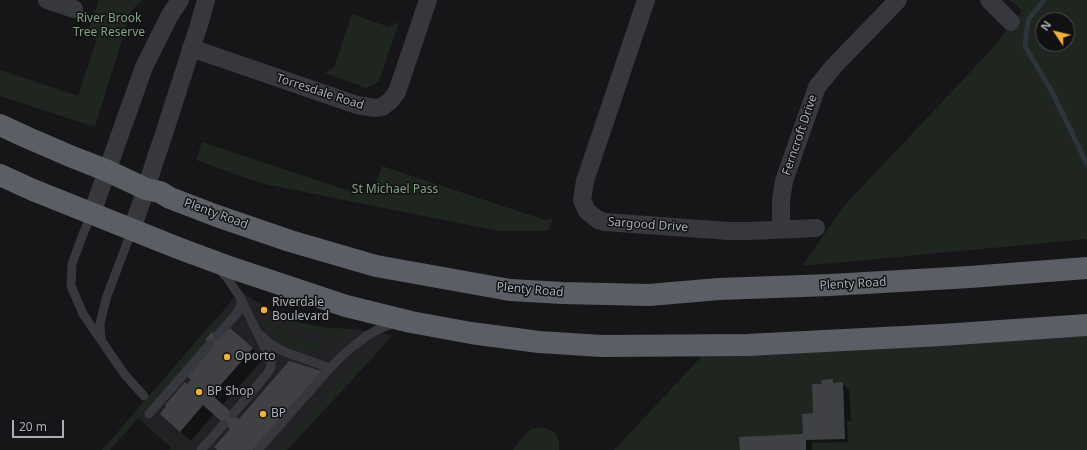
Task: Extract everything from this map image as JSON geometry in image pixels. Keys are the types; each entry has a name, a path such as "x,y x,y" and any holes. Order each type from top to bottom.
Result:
{"highway":[{"name":"Plenty Road","path":"0,124 146,189 160,192 170,198 217,216 290,241 376,266 510,290 649,295 719,289 962,278 1087,268"},
{"path":"0,175 33,190 178,248 346,306 403,320 471,333 539,342 602,346 747,345 942,335 1087,325"}],"street":[{"path":"47,0 74,9"},
{"path":"92,214 144,67 170,15 180,0"},
{"path":"132,229 206,0"},
{"name":"Torresdale Road","path":"191,48 357,105 375,108 390,101 397,92 428,0"},
{"name":"Sargood Drive","path":"646,0 585,181 582,194 584,206 594,218 605,222 729,231 816,228"},
{"name":"Ferncroft Drive","path":"781,229 781,200 784,181 817,87 830,71 898,0"},
{"path":"988,0 1011,22"}],"lane":[{"path":"92,214 72,264 72,286 83,314 125,375 144,396"},
{"path":"101,339 100,324 107,296 132,229"},
{"path":"211,260 228,279 242,301 271,361 270,369 233,414"},
{"path":"217,336 238,312 242,301"},
{"path":"258,450 330,368 350,349 377,330 403,320"},
{"path":"255,328 265,339 285,352 330,368"},
{"path":"148,414 210,344"},
{"path":"201,450 224,424"}],"shaded area":[{"path":"240,291 268,309 301,323 328,328 351,329 393,335 287,450 174,450 133,414"}],"green space":[{"name":"River Brook Tree Reserve","path":"99,0 142,0 131,11 95,127 0,96 0,70 78,96 96,42 94,35 87,34"},
{"path":"1010,0 1087,0 1087,239 802,266 844,206 991,50 1022,11"},
{"path":"352,14 389,27 399,22 379,82 366,88 325,73 334,67"},
{"name":"St Michael Pass","path":"202,142 359,194 374,188 382,166 545,220 553,218 548,231 499,231 260,183 196,160"},
{"path":"225,309 231,311 225,320 110,450 102,450"},
{"path":"283,316 301,323 328,328 351,329 354,333 344,339 293,327 281,321"},
{"path":"259,318 292,335 332,344 312,351 298,351 292,349 276,339"},
{"path":"1087,331 1087,450 614,450 702,356"},
{"path":"369,353 376,354 287,450 277,450 350,370"},
{"path":"150,424 179,450 170,450 172,447 148,427"},
{"path":"543,427 556,434 559,441 559,450 513,450 531,429"}],"building":[{"path":"230,328 253,348 212,395 239,419 289,361 322,371 253,450 217,450 214,447 230,429 203,405 180,432 160,414 166,406 165,405 185,382 187,384 191,380 187,376 213,347 205,340 212,332 220,339"},
{"path":"833,379 833,383 843,382 845,439 806,440 806,450 740,450 739,437 803,434 802,414 813,413 812,384 822,384 821,380"}],"waterway":[{"path":"1044,0 1028,20 1025,46 1052,92 1087,164"}],"place":[{"name":"Riverdale Boulevard","path":"264,310"},
{"name":"Oporto","path":"227,357"},
{"name":"BP Shop","path":"199,392"},
{"name":"BP","path":"263,414"}]}
